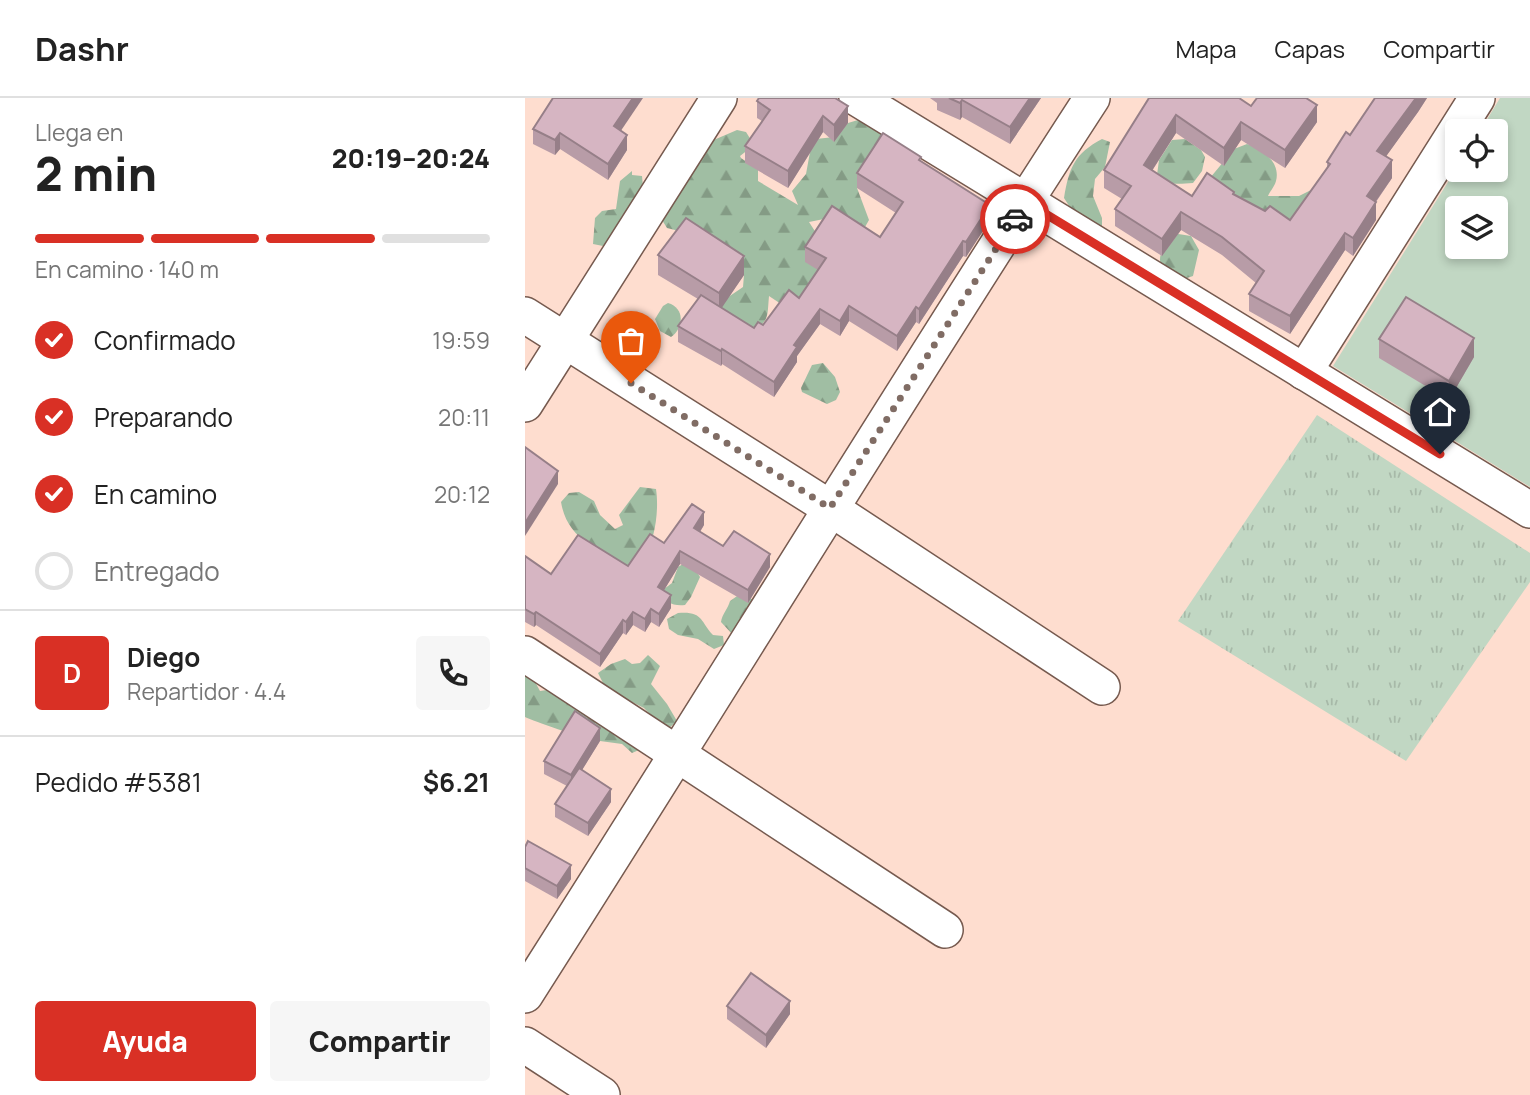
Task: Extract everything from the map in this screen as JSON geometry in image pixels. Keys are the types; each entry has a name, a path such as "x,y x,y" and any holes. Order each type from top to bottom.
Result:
{"street":[{"path":"525,404 719,98"},
{"path":"857,98 1530,510"},
{"path":"525,995 830,508 1093,98"},
{"path":"1304,372 1477,98"},
{"path":"525,316 830,508 1102,687"},
{"path":"525,654 945,930"},
{"path":"525,1045 602,1095"}],"green space":[{"path":"1500,98 1530,98 1530,487 1333,366 1448,182 1508,182 1508,119 1487,119"},
{"path":"858,120 889,125 866,185 857,188 869,220 865,227 855,231 824,219 809,222 832,266 822,289 784,306 769,296 764,322 749,333 719,312 721,302 743,287 744,275 741,270 675,230 667,228 662,220 709,142 737,130 746,132 751,140 749,149 740,156 758,170 758,181 798,205 792,191 806,174 810,152 816,139 834,137 848,123"},
{"path":"1102,139 1110,142 1105,167 1095,179 1093,196 1102,218 1102,227 1096,232 1077,218 1064,198 1074,163 1085,150"},
{"path":"1185,139 1201,150 1205,157 1202,171 1193,183 1173,184 1157,175 1159,160 1172,140"},
{"path":"1247,144 1269,157 1276,168 1275,185 1268,196 1299,196 1311,190 1319,198 1302,231 1229,207 1210,178 1234,149"},
{"path":"632,171 632,175 642,176 643,187 622,217 616,239 603,246 593,244 595,218 602,211 616,209 620,181"},
{"path":"1172,233 1191,236 1199,250 1193,276 1175,282 1163,270 1160,259"},
{"path":"668,303 677,309 681,318 678,329 671,337 660,331 655,319"},
{"path":"823,363 835,377 840,392 836,400 827,404 802,392 801,388 812,365"},
{"path":"1317,415 1530,553 1530,582 1406,761 1178,621"},
{"path":"640,487 656,489 655,525 647,552 641,560 628,567 585,542 564,515 561,502 569,493 579,492 594,501 600,515 615,529 623,525 619,515"},
{"path":"683,564 695,569 700,577 685,605 673,604 660,592 672,583 678,567"},
{"path":"740,594 754,600 733,635 721,622 730,601"},
{"path":"678,613 697,615 713,635 723,636 724,645 714,649 698,639 678,635 669,629 667,619"},
{"path":"648,655 660,666 651,684 677,721 666,731 644,708 606,689 598,673 625,659 632,664 640,663"},
{"path":"525,671 533,678 540,691 554,689 639,750 632,753 622,744 600,741 586,731 575,734 525,717"}],"building":[{"path":"553,98 633,98 614,126 627,135 608,164 560,133 555,140 533,129"},
{"path":"759,98 835,98 848,106 834,125 823,116 788,171 745,146 770,110 757,101"},
{"path":"949,98 1030,98 1010,127 962,100 960,103"},
{"path":"1149,98 1239,98 1251,106 1257,98 1306,98 1317,105 1285,150 1241,122 1224,148 1176,115 1144,165 1192,196 1207,173 1234,192 1233,194 1265,211 1270,206 1290,220 1330,164 1327,162 1346,132 1350,135 1375,98 1416,98 1377,151 1392,160 1367,196 1376,202 1353,238 1345,233 1290,316 1249,294 1264,271 1222,237 1181,212 1162,239 1115,209 1131,186 1104,170"},
{"path":"883,133 921,157 919,160 990,205 919,309 916,307 897,336 849,306 840,321 820,309 794,345 797,347 774,382 722,349 721,351 678,326 701,295 754,328 758,322 763,325 789,290 799,298 826,258 805,247 832,206 880,237 903,202 857,173"},
{"path":"686,218 744,256 719,293 658,255"},
{"path":"1406,297 1474,338 1449,381 1379,339"},
{"path":"525,447 558,471 525,523"},
{"path":"692,504 704,512 694,528 723,546 734,531 770,554 748,590 680,551 658,587 671,595 659,614 651,609 645,619 633,612 626,622 623,620 600,654 536,612 534,614 525,609 525,556 551,574 578,535 628,566 650,534 664,543"},
{"path":"575,711 600,728 571,775 544,761"},
{"path":"579,768 611,789 588,823 555,804"},
{"path":"528,841 571,865 557,886 525,868 525,847"},
{"path":"751,973 790,1001 766,1035 727,1006"}],"way so far":[{"path":"631,383 830,508 1015,219"}],"route":[{"path":"1015,219 1026,202 1440,454"}]}
